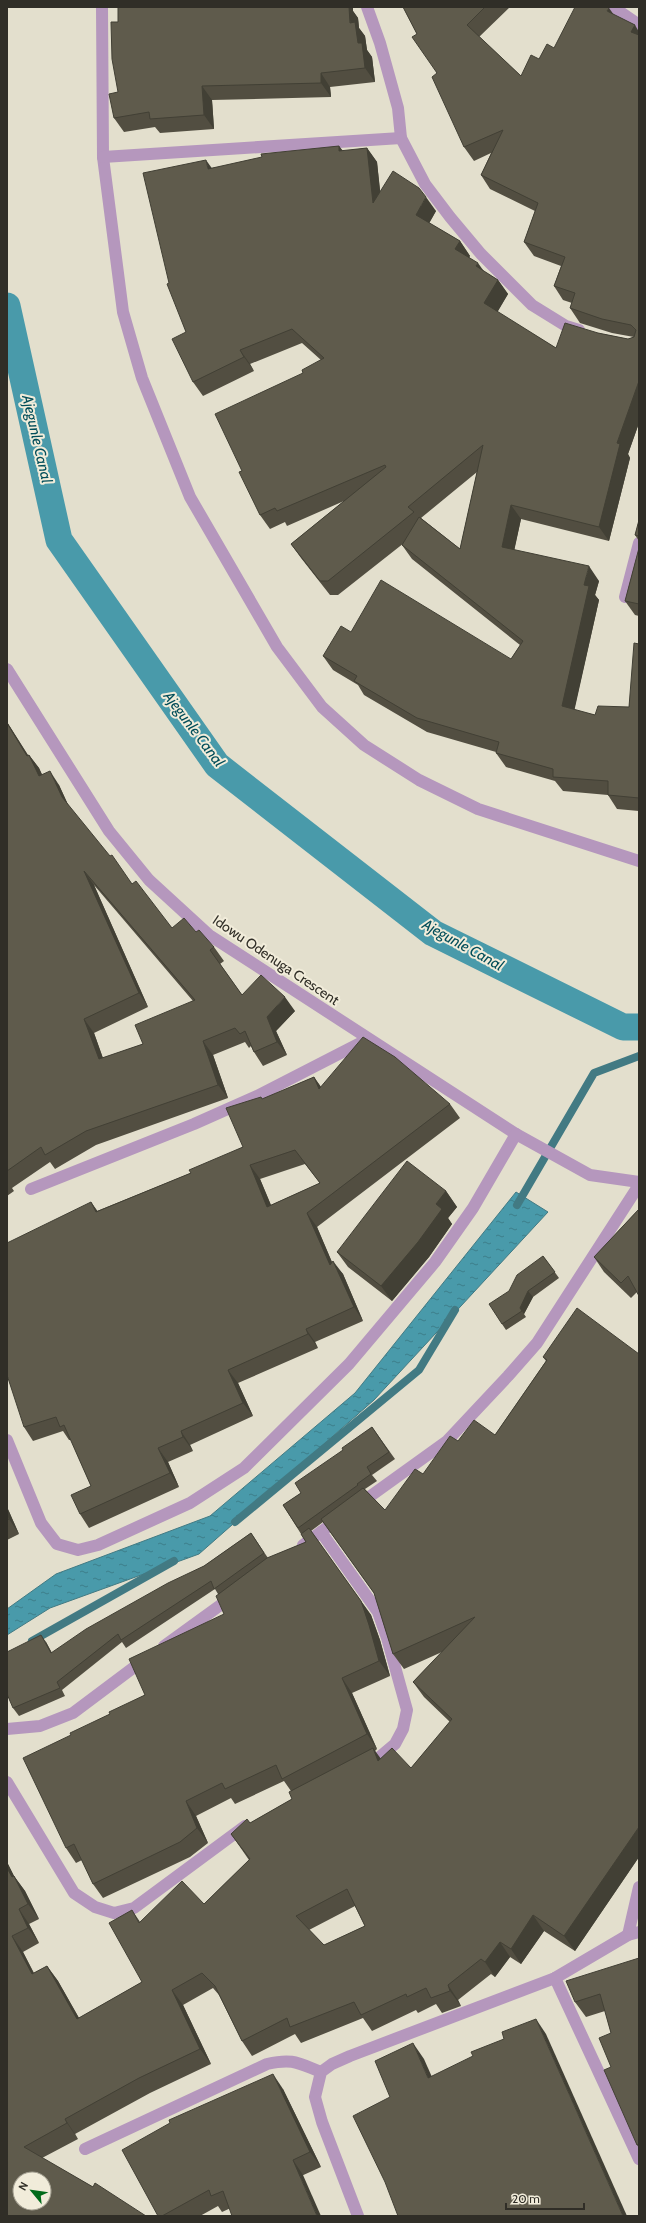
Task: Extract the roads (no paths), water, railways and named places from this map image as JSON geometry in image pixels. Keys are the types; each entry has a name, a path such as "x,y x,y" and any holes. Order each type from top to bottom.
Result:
{"street":[{"path":"102,7 103,157 123,312 142,378 190,497 281,653 322,707 364,745 419,780 478,809 639,861"},
{"path":"367,7 380,43 398,108 401,138 425,184 481,254 532,305 566,326 588,333"},
{"path":"613,7 639,25"},
{"path":"103,157 401,138"},
{"path":"624,597 639,543"},
{"name":"Idowu Odenuga Crescent","path":"7,669 109,832 149,880 210,935 516,1134 590,1175 639,1183"},
{"path":"31,1189 236,1105 368,1039"},
{"path":"7,1440 41,1523 57,1544 78,1550 98,1545 190,1503 244,1468 349,1364 425,1273 473,1208 516,1134"},
{"path":"296,1550 447,1440 495,1391 537,1342 639,1183"},
{"path":"321,1532 378,1612 387,1638 407,1710 403,1728 395,1744 376,1760 356,1771"},
{"path":"7,1729 40,1726 73,1713 246,1587"},
{"path":"7,1782 74,1893 95,1907 114,1913 134,1908 238,1830 259,1820"},
{"path":"358,2216 322,2122 315,2097 321,2072 332,2064 350,2056 556,1978 633,1933 639,1887"},
{"path":"556,1978 639,2159"},
{"path":"85,2149 267,2064 284,2060 296,2062 321,2072"}],"water":[{"path":"516,1192 548,1212 374,1400 199,1554 50,1608 7,1635 7,1609 56,1574 210,1516 355,1393"}],"waterway":[{"name":"Ajegunle Canal","path":"7,306 59,540 217,765 433,933 623,1027 639,1027"},
{"path":"517,1205 594,1073 639,1056"},
{"path":"235,1522 419,1370 455,1310"},
{"path":"32,1641 174,1561"}]}
